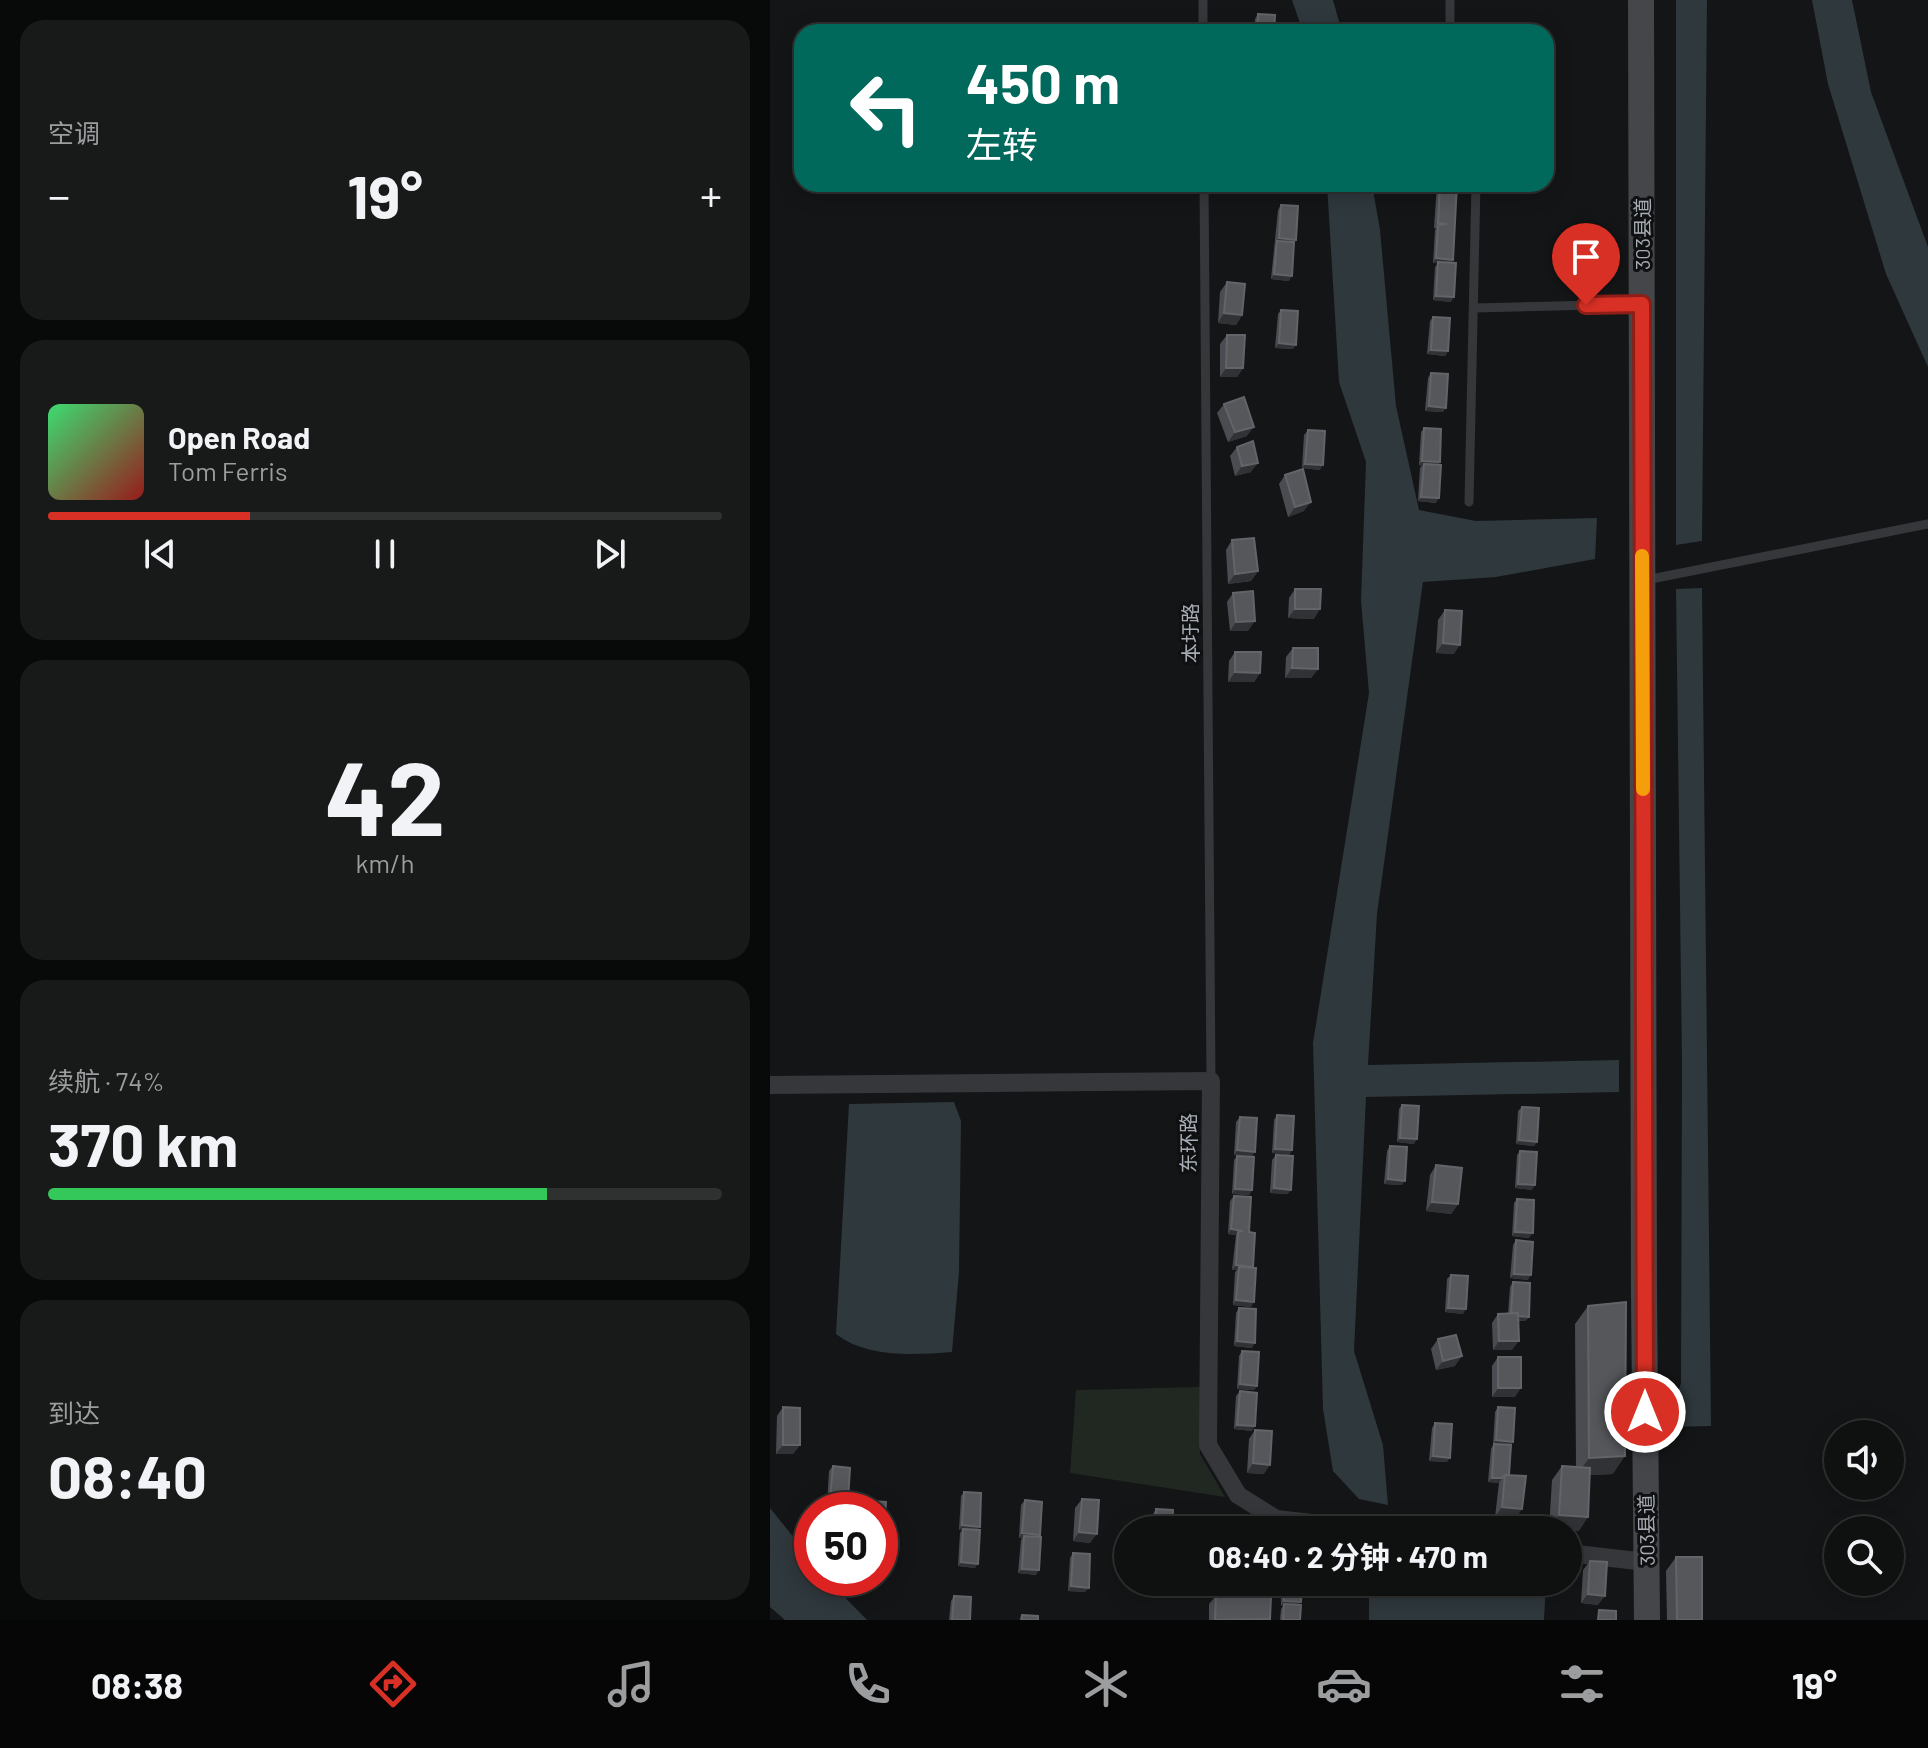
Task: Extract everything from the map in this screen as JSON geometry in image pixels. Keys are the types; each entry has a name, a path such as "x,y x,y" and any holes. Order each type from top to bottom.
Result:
{"main road":[{"name":"303县道","path":"1641,0 1647,1620"}],"street":[{"path":"770,1085 1211,1081"},
{"name":"东环路","path":"1211,1081 1208,1445 1238,1495 1271,1516"},
{"path":"1582,1555 1646,1562"}],"lane":[{"path":"1203,0 1203,24"},
{"path":"1450,0 1450,24"},
{"name":"本圩路","path":"1204,192 1211,1081"},
{"path":"1469,502 1476,192"},
{"path":"1473,308 1642,304"},
{"path":"1642,581 1928,524"}],"shaded area":[{"path":"1292,0 1333,0 1340,24 1300,24"},
{"path":"1676,0 1707,0 1702,541 1676,545"},
{"path":"1812,0 1852,0 1871,92 1928,247 1928,367 1886,274 1828,84"},
{"path":"1327,192 1373,192 1380,230 1396,406 1419,510 1476,521 1597,518 1595,559 1496,577 1423,582 1377,914 1368,1065 1619,1060 1619,1092 1366,1097 1354,1351 1383,1445 1388,1505 1359,1499 1333,1471 1323,1409 1313,1043 1369,693 1361,601 1366,462 1339,382"},
{"path":"1702,588 1711,1426 1667,1427 1681,1383 1682,1062 1676,589"},
{"path":"954,1102 961,1121 959,1272 952,1352 891,1353 848,1342 836,1334 849,1104"},
{"path":"1200,1387 1200,1454 1225,1497 1070,1473 1076,1390"},
{"path":"770,1508 794,1538 794,1596 844,1596 867,1620 785,1620 770,1607"},
{"path":"1369,1596 1545,1596 1544,1620 1369,1620"}],"building":[{"path":"1258,14 1275,15 1274,24 1257,24"},
{"path":"1440,192 1457,192 1453,260 1436,258 1438,225 1447,224 1438,223"},
{"path":"1281,205 1298,206 1296,240 1279,238"},
{"path":"1277,241 1294,242 1292,276 1274,274"},
{"path":"1438,262 1456,263 1454,297 1436,296"},
{"path":"1227,282 1245,284 1242,315 1224,313"},
{"path":"1281,310 1298,311 1296,345 1279,343"},
{"path":"1433,317 1450,318 1448,351 1431,350"},
{"path":"1227,335 1245,335 1243,368 1226,368"},
{"path":"1431,373 1448,374 1446,408 1429,406"},
{"path":"1244,397 1254,427 1235,432 1224,404"},
{"path":"1424,428 1441,429 1440,462 1422,461"},
{"path":"1308,430 1325,431 1323,465 1305,464"},
{"path":"1253,441 1258,463 1242,466 1237,447"},
{"path":"1424,464 1441,465 1439,498 1421,497"},
{"path":"1303,469 1311,502 1295,507 1285,475"},
{"path":"1254,538 1258,571 1235,574 1232,540"},
{"path":"1295,589 1321,589 1320,609 1295,609"},
{"path":"1253,591 1255,621 1236,622 1233,593"},
{"path":"1445,610 1462,611 1460,645 1443,643"},
{"path":"1293,648 1318,648 1318,669 1292,668"},
{"path":"1235,652 1261,652 1260,673 1235,672"},
{"path":"1402,1105 1419,1106 1417,1139 1400,1138"},
{"path":"1522,1107 1539,1108 1537,1142 1519,1140"},
{"path":"1277,1115 1294,1116 1292,1150 1275,1149"},
{"path":"1240,1117 1257,1118 1255,1152 1237,1150"},
{"path":"1390,1146 1407,1147 1405,1181 1388,1179"},
{"path":"1520,1151 1537,1152 1535,1185 1518,1184"},
{"path":"1276,1155 1293,1156 1291,1190 1274,1188"},
{"path":"1237,1156 1254,1157 1252,1190 1235,1189"},
{"path":"1436,1165 1462,1168 1458,1204 1432,1202"},
{"path":"1234,1196 1251,1197 1249,1232 1255,1233 1253,1267 1236,1265 1238,1232 1243,1231 1231,1229"},
{"path":"1517,1199 1534,1200 1533,1233 1515,1232"},
{"path":"1516,1240 1533,1242 1531,1275 1514,1274"},
{"path":"1239,1267 1256,1268 1254,1302 1236,1300"},
{"path":"1451,1275 1468,1276 1466,1309 1448,1308"},
{"path":"1513,1282 1530,1283 1529,1317 1511,1313"},
{"path":"1626,1302 1625,1456 1589,1458 1588,1306"},
{"path":"1239,1308 1256,1309 1255,1343 1237,1341"},
{"path":"1518,1313 1519,1341 1499,1341 1498,1314"},
{"path":"1456,1335 1462,1356 1443,1361 1438,1339"},
{"path":"1242,1351 1259,1352 1257,1386 1240,1384"},
{"path":"1498,1357 1521,1357 1521,1388 1498,1388"},
{"path":"1240,1391 1257,1393 1255,1426 1237,1425"},
{"path":"783,1407 800,1408 800,1445 783,1445"},
{"path":"1498,1407 1515,1408 1513,1442 1496,1440"},
{"path":"1435,1423 1452,1424 1450,1458 1433,1456"},
{"path":"1255,1430 1272,1431 1270,1465 1253,1463"},
{"path":"1494,1444 1511,1445 1509,1475 1502,1478 1492,1478"},
{"path":"833,1466 850,1468 849,1492 831,1492"},
{"path":"1562,1466 1590,1468 1588,1517 1559,1515"},
{"path":"1505,1475 1526,1476 1522,1509 1502,1507"},
{"path":"964,1492 981,1493 980,1527 962,1525"},
{"path":"1082,1499 1099,1500 1097,1534 1079,1532"},
{"path":"1025,1500 1042,1502 1040,1535 1022,1533"},
{"path":"1156,1509 1173,1510 1173,1516 1156,1516"},
{"path":"963,1529 980,1530 978,1564 961,1562"},
{"path":"1024,1536 1041,1537 1039,1570 1022,1569"},
{"path":"1073,1553 1090,1554 1089,1588 1071,1586"},
{"path":"1676,1557 1702,1557 1702,1620 1677,1620"},
{"path":"1590,1561 1607,1562 1605,1596 1588,1594"},
{"path":"954,1596 971,1597 970,1620 952,1620"},
{"path":"1216,1596 1271,1597 1270,1619 1215,1620"},
{"path":"1284,1596 1301,1596 1301,1602 1284,1601"},
{"path":"1284,1604 1301,1605 1300,1620 1283,1620"},
{"path":"1599,1610 1616,1611 1616,1620 1598,1620"},
{"path":"1022,1615 1038,1616 1038,1620 1021,1620"}],"slow traffic":[{"path":"1642,556 1643,789"}],"route":[{"path":"1586,305 1642,304 1645,1412"}]}
